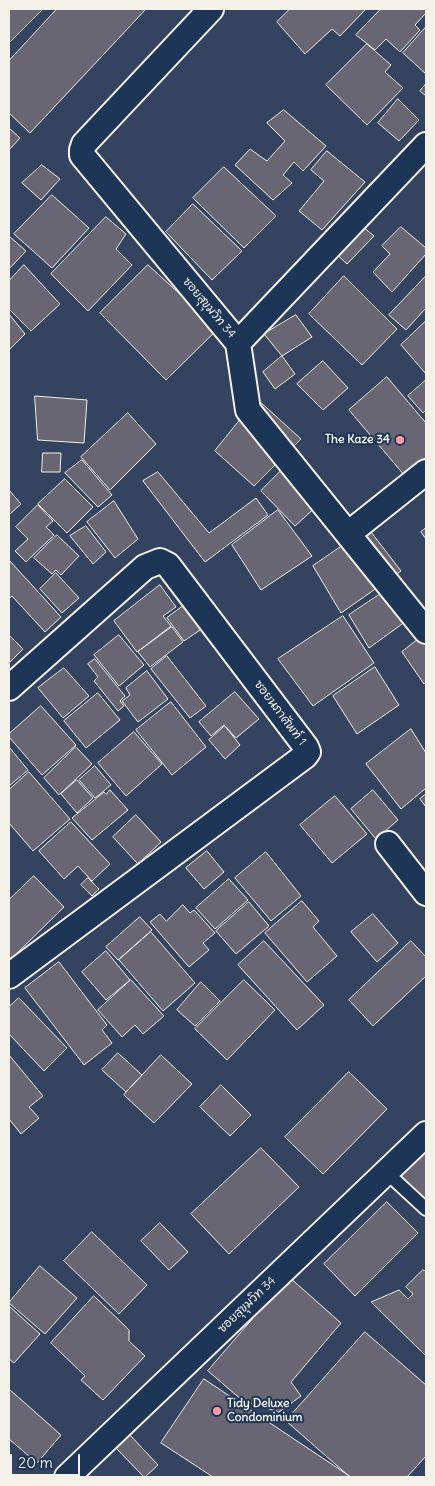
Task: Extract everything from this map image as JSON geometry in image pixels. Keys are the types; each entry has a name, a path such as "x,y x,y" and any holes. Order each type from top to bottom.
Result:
{"street":[{"name":"ซอยสุขุมวิท 34","path":"211,9 84,144 82,155 238,343 248,410 426,631"},
{"path":"238,343 426,145"},
{"path":"348,534 426,472"},
{"name":"ซอยนภาศัพท์ 1","path":"9,688 145,567 160,561 168,565 308,752 9,976"},
{"path":"388,844 426,893"},
{"name":"ซอยสุขุมวิท 34","path":"67,1477 426,1134"}],"lane":[{"path":"386,1172 426,1209"}],"building":[{"path":"9,9 43,9 9,43"},
{"path":"57,9 146,9 30,133 9,113 9,61"},
{"path":"290,9 366,9 340,36 332,29 305,54 277,22"},
{"path":"381,9 426,9 426,13 415,25 420,30 400,52 386,39 375,50 356,35"},
{"path":"426,27 426,74 403,53"},
{"path":"367,44 391,65 385,72 403,88 367,125 326,85"},
{"path":"426,84 426,96 420,91"},
{"path":"398,99 419,120 399,141 378,123"},
{"path":"284,110 326,146 303,171 294,162 283,175 292,183 273,200 235,165 250,149 267,161 285,141 267,123"},
{"path":"9,128 20,138 9,150"},
{"path":"327,151 365,182 322,230 299,211 324,181 311,170"},
{"path":"42,165 60,179 41,200 22,183"},
{"path":"224,167 276,216 244,248 193,198"},
{"path":"52,195 89,228 52,268 14,234"},
{"path":"193,204 242,251 212,280 166,232"},
{"path":"106,217 126,234 116,249 132,265 88,311 51,274"},
{"path":"357,222 374,236 347,264 331,249"},
{"path":"401,227 426,248 426,254 392,292 373,272 390,254 382,246"},
{"path":"9,236 26,251 9,269"},
{"path":"24,265 60,304 31,331 9,309 9,281"},
{"path":"148,265 181,295 199,279 232,315 166,380 100,313"},
{"path":"344,276 397,329 362,365 309,314"},
{"path":"426,276 426,308 406,330 389,315"},
{"path":"9,314 25,334 9,350"},
{"path":"296,315 312,337 282,356 264,334"},
{"path":"426,321 426,374 401,345"},
{"path":"282,356 295,374 275,389 263,372"},
{"path":"323,361 348,388 323,410 297,384"},
{"name":"The Kaze 34","path":"387,377 426,423 426,457 405,476 349,410"},
{"path":"426,380 426,410 423,413 408,396"},
{"path":"35,396 87,400 84,443 38,440"},
{"path":"257,399 301,439 254,486 215,451"},
{"path":"128,413 156,444 110,490 81,457"},
{"path":"43,453 61,453 60,472 42,472"},
{"path":"296,456 330,494 295,526 261,491"},
{"path":"82,460 112,495 98,507 65,473"},
{"path":"158,472 209,533 256,498 268,515 205,562 143,481"},
{"path":"65,479 93,507 67,533 38,504"},
{"path":"9,490 21,504 9,515"},
{"path":"114,501 138,539 115,558 87,522"},
{"path":"38,505 53,521 46,527 54,535 26,562 15,551 28,539 16,527"},
{"path":"278,510 312,556 261,590 232,545"},
{"path":"86,526 106,552 93,564 70,536"},
{"path":"368,528 401,571 341,613 313,566"},
{"path":"426,528 426,539 421,532"},
{"path":"57,535 79,556 61,575 56,570 52,574 34,558"},
{"path":"9,560 61,617 45,632 12,596 9,599"},
{"path":"56,573 79,598 62,613 40,589"},
{"path":"160,585 176,607 163,616 171,626 137,652 114,621"},
{"path":"391,587 409,619 369,648 349,615"},
{"path":"186,604 203,628 184,641 167,618"},
{"path":"343,616 374,663 313,706 278,659"},
{"path":"172,627 183,642 150,667 138,652"},
{"path":"426,633 426,682 424,684 402,652"},
{"path":"9,635 23,649 9,663"},
{"path":"119,635 144,665 119,686 94,655"},
{"path":"167,656 206,706 190,718 151,669"},
{"path":"95,659 125,696 120,701 124,706 118,711 94,681 98,677 88,664"},
{"path":"375,667 399,705 357,734 333,696"},
{"path":"64,668 89,696 63,718 38,688"},
{"path":"147,671 168,699 138,722 122,701 130,695 126,688"},
{"path":"235,692 259,719 236,738 224,725 211,736 199,722"},
{"path":"98,693 120,720 86,748 64,721"},
{"path":"171,702 206,747 172,775 136,730"},
{"path":"41,706 76,745 42,775 9,737 9,734"},
{"path":"225,726 240,745 225,759 209,740"},
{"path":"411,729 426,753 426,788 401,809 366,764"},
{"path":"134,732 162,764 126,796 98,763"},
{"path":"9,747 28,770 9,786"},
{"path":"76,747 92,764 59,795 44,778"},
{"path":"95,766 111,785 95,798 79,780"},
{"path":"29,772 70,819 33,851 9,823 9,790"},
{"path":"77,780 93,798 77,813 61,794"},
{"path":"110,790 128,810 92,840 72,818 104,792 106,794"},
{"path":"373,790 398,820 376,839 351,809"},
{"path":"426,794 426,807 420,799"},
{"path":"335,796 367,834 332,863 300,825"},
{"path":"136,815 161,842 138,864 113,837"},
{"path":"71,822 110,864 92,881 78,866 64,879 39,851"},
{"path":"207,851 224,872 204,889 186,868"},
{"path":"266,852 301,896 271,921 235,878"},
{"path":"34,876 64,907 9,961 9,900"},
{"path":"88,878 99,889 92,896 81,885"},
{"path":"229,879 248,900 215,929 196,908"},
{"path":"302,901 319,921 313,927 337,956 307,982 265,933"},
{"path":"249,902 269,926 236,954 216,931"},
{"path":"183,905 190,913 194,910 215,933 203,943 209,950 189,967 150,922 160,914 166,921"},
{"path":"373,914 398,943 377,962 351,932"},
{"path":"140,917 152,930 118,960 106,947"},
{"path":"151,932 195,983 163,1011 119,960"},
{"path":"264,941 324,1005 297,1030 238,965"},
{"path":"411,941 426,957 426,976 373,1026 349,1000"},
{"path":"106,951 130,980 106,1000 82,972"},
{"path":"59,962 107,1025 102,1030 112,1043 84,1065 25,988"},
{"path":"131,980 164,1016 143,1034 135,1025 122,1037 98,1010"},
{"path":"244,980 275,1010 227,1060 195,1029"},
{"path":"201,982 220,1001 195,1026 177,1010"},
{"path":"19,998 67,1048 44,1071 9,1034 9,1007"},
{"path":"118,1053 142,1075 126,1092 102,1070"},
{"path":"9,1055 43,1096 29,1107 39,1118 21,1134 9,1119"},
{"path":"161,1055 192,1084 154,1123 124,1095"},
{"path":"349,1072 387,1109 323,1174 285,1137"},
{"path":"221,1085 251,1115 230,1136 200,1107"},
{"path":"261,1148 299,1187 229,1254 191,1214"},
{"path":"424,1148 426,1151 426,1196 422,1200 397,1174"},
{"path":"387,1202 418,1233 355,1296 324,1264"},
{"path":"160,1223 188,1252 169,1270 141,1241"},
{"path":"92,1232 147,1285 119,1314 64,1261"},
{"path":"40,1266 77,1298 45,1334 9,1303"},
{"path":"423,1270 426,1271 426,1356 371,1302 399,1290 408,1299 413,1294 406,1287"},
{"path":"289,1277 341,1323 291,1382 301,1396 279,1412 243,1401 208,1371"},
{"path":"94,1296 129,1330 129,1341 145,1356 103,1400 81,1380 85,1376 51,1343"},
{"path":"9,1306 40,1334 14,1363 9,1359"},
{"path":"365,1332 426,1385 426,1456 407,1477 350,1477 286,1421"},
{"name":"Tidy Deluxe Condominium","path":"204,1379 351,1477 213,1477 161,1443"},
{"path":"9,1389 61,1435 37,1463 9,1439"},
{"path":"129,1434 158,1465 145,1477 115,1447"}],"place":[{"name":"The Kaze 34","path":"400,440"},
{"name":"Tidy Deluxe Condominium","path":"217,1411"}]}
